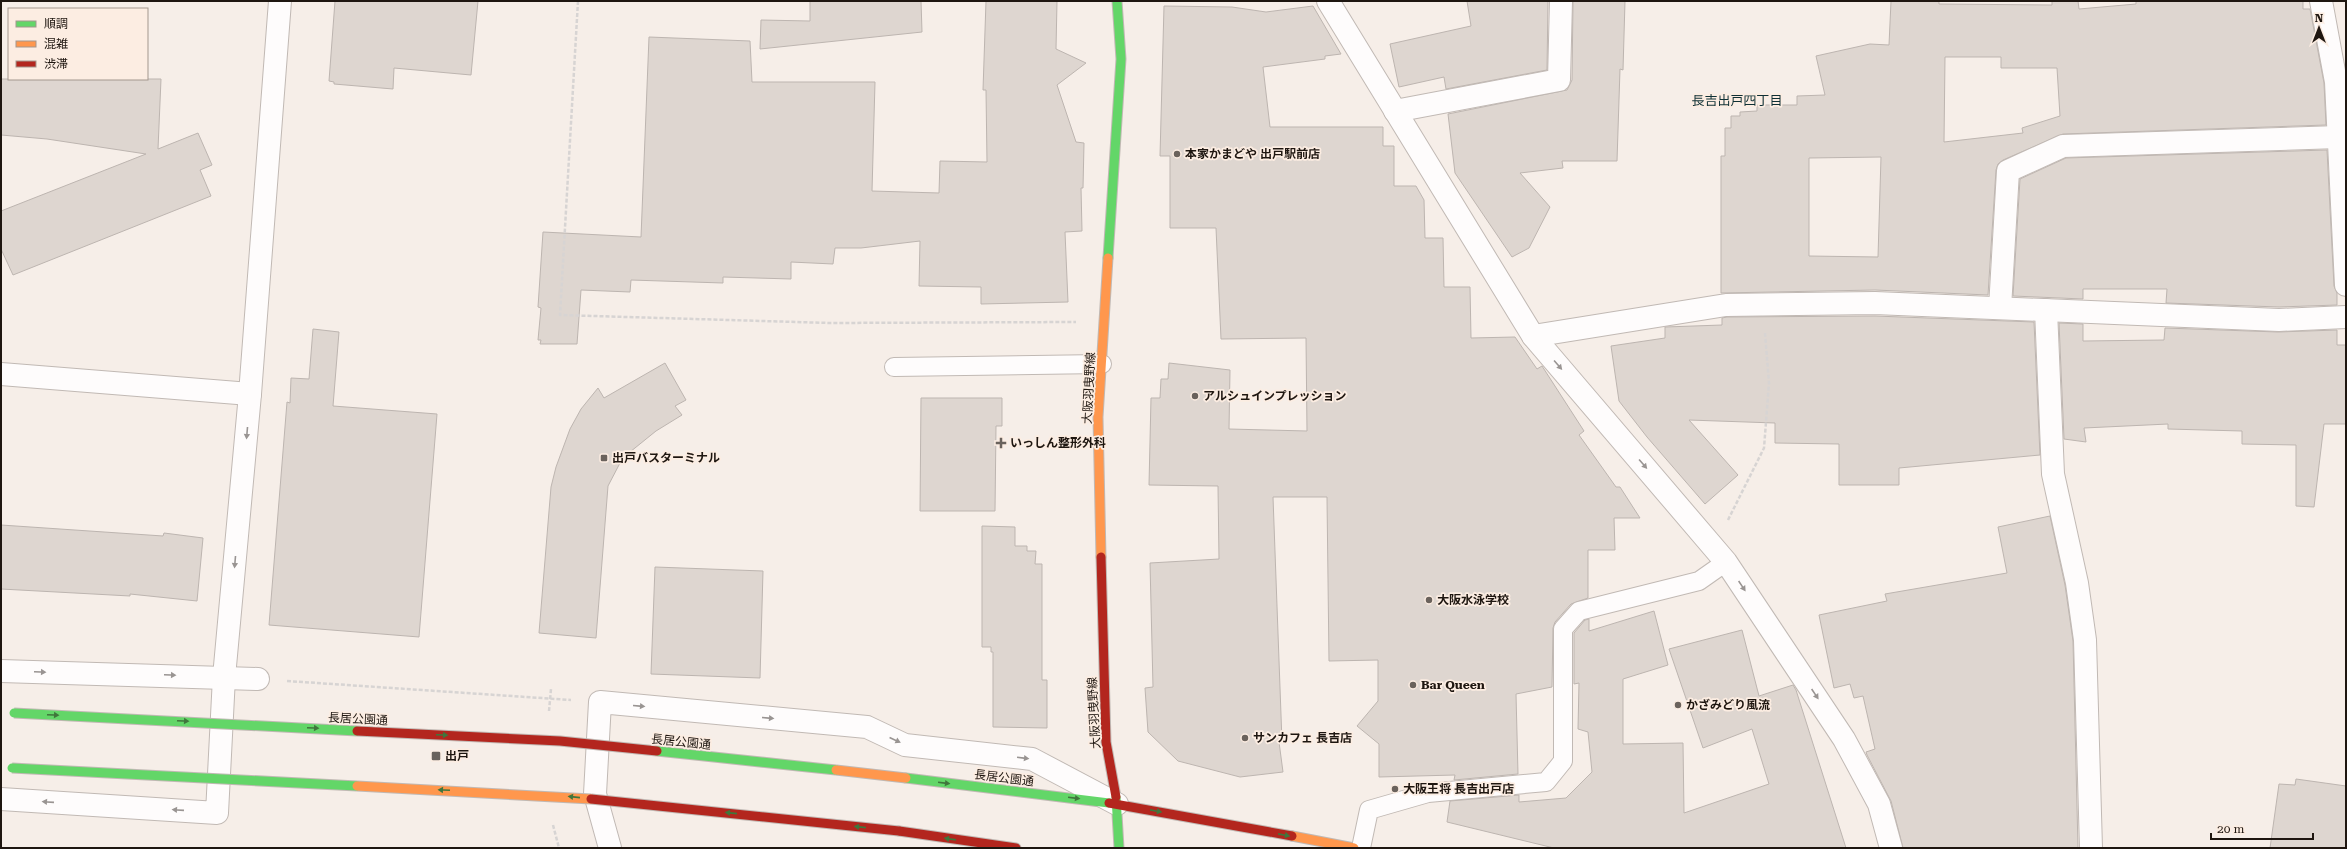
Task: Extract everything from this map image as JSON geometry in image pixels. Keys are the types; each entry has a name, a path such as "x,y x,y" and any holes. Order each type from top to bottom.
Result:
{"main road":[{"name":"大阪羽曳野線","path":"1117,1 1121,59 1098,417 1106,742 1117,804 1119,848"},
{"name":"長居公園通","path":"1,712 560,741 906,778 1117,804 1354,848"},
{"path":"1,767 562,796 899,831 1016,848"}],"street":[{"path":"1,799 217,813 224,677 250,394 280,1"},
{"path":"1328,1 1533,336 1720,555 1844,738 1879,804 1891,848"},
{"path":"1395,111 1559,80 1561,1"},
{"path":"2321,1 2336,82 2346,285"},
{"path":"2000,308 2008,171 2063,146 2339,137"},
{"path":"1533,336 1726,305 1875,303 2279,320 2346,317"},
{"path":"2046,310 2053,474 2077,583 2085,640 2091,848"},
{"path":"1,374 250,394"},
{"path":"1,671 258,679"},
{"path":"610,848 595,794 600,702 866,727 905,745 1032,760 1117,804"}],"lane":[{"path":"894,367 1102,364"},
{"path":"1361,848 1369,810 1428,793 1546,782 1563,761 1563,630 1578,611 1699,581 1720,555"}],"path":[{"path":"578,1 560,315 830,323 1104,322"},
{"path":"1720,555 1764,448 1769,383 1763,305"},
{"path":"258,679 600,702"}],"building":[{"path":"335,1 478,1 471,75 394,68 393,89 334,84 334,82 329,81"},
{"path":"810,1 921,1 922,32 760,49 761,20 810,21"},
{"path":"986,1 1057,1 1056,49 1086,63 1057,85 1076,142 1084,143 1083,188 1081,188 1082,231 1065,232 1068,302 981,304 981,287 919,286 920,241 861,248 835,248 833,264 791,262 791,279 723,277 723,283 631,280 630,292 581,290 577,344 540,344 541,340 538,340 541,308 538,307 543,232 641,237 649,37 750,41 752,82 875,82 872,191 939,193 940,161 987,162 986,90 983,90"},
{"path":"1467,1 1548,1 1547,70 1446,89 1444,77 1399,87 1390,44 1471,26"},
{"path":"1573,1 1625,1 1623,70 1620,69 1617,161 1562,161 1563,168 1520,173 1550,207 1529,248 1512,257 1455,173 1448,114 1567,90 1572,80"},
{"path":"1891,1 1939,1 1939,4 2052,5 2052,1 2078,1 2079,9 2136,4 2136,1 2303,1 2303,9 2310,9 2324,83 2326,125 2063,134 2003,160 1998,164 1996,170 1988,295 1875,290 1721,293 1721,156 1725,156 1725,128 1731,128 1731,116 1740,116 1740,112 1757,111 1757,105 1797,105 1797,96 1825,95 1816,56 1870,44 1889,45","holes":["1945,57 2001,57 2001,68 2057,68 2060,116 2022,128 2023,133 1944,142","1881,157 1878,257 1809,256 1809,158"]},
{"path":"1164,6 1232,7 1266,12 1313,6 1341,54 1325,56 1325,59 1263,67 1270,127 1383,127 1383,146 1394,146 1394,186 1416,186 1424,200 1425,238 1443,238 1444,287 1470,287 1471,338 1515,337 1537,369 1542,366 1584,431 1579,435 1616,487 1620,487 1640,518 1614,518 1615,550 1588,550 1588,598 1571,604 1555,622 1553,628 1552,687 1516,694 1518,774 1454,780 1455,775 1379,777 1379,744 1357,726 1378,701 1378,660 1329,661 1327,497 1273,497 1282,742 1279,742 1283,772 1240,777 1178,761 1148,732 1145,688 1153,687 1150,563 1219,559 1218,486 1149,485 1151,398 1160,398 1161,379 1168,379 1169,363 1230,370 1229,429 1307,431 1306,338 1221,339 1216,228 1170,228 1170,156 1160,156"},
{"path":"1,79 161,79 158,149 198,133 212,165 200,170 211,196 13,275 1,249 1,211 146,154 47,139 1,135"},
{"path":"2327,150 2334,286 2337,293 2337,305 2279,307 2166,303 2167,289 2083,289 2083,299 2013,296 2020,179 2066,158"},
{"path":"1875,316 2034,322 2040,455 1899,468 1899,485 1839,485 1839,444 1775,443 1775,423 1689,420 1738,475 1705,504 1647,437 1619,401 1611,346 1665,338 1665,327 1722,325 1722,318 1727,317"},
{"path":"2059,323 2083,324 2083,341 2164,340 2165,328 2278,332 2337,330 2337,345 2346,345 2346,424 2324,424 2314,507 2296,506 2296,445 2242,444 2242,431 2168,429 2168,424 2084,428 2086,442 2064,439"},
{"path":"313,329 339,332 333,406 437,414 419,637 269,625 287,402 290,403 291,378 309,379"},
{"path":"665,363 686,400 675,406 682,415 656,431 630,452 620,463 608,486 596,638 539,633 551,487 556,467 570,429 581,409 598,388 604,398"},
{"path":"921,398 1002,398 1002,426 996,426 995,511 920,511"},
{"path":"2050,516 2065,585 2073,641 2078,848 1903,848 1891,801 1866,752 1875,749 1863,696 1854,698 1850,684 1834,688 1819,615 1887,601 1885,594 2007,573 1998,527"},
{"path":"1,525 163,536 164,533 203,538 197,601 130,594 130,596 1,589"},
{"path":"982,526 1015,527 1015,546 1027,546 1027,551 1036,551 1035,564 1042,564 1042,680 1047,680 1047,728 993,727 993,652 991,652 991,647 982,647"},
{"path":"655,567 763,571 760,678 651,674"},
{"path":"1654,611 1668,665 1623,679 1623,744 1683,743 1684,813 1769,784 1752,729 1703,748 1669,649 1742,630 1759,696 1793,685 1796,690 1846,848 1554,848 1447,822 1450,801 1519,795 1519,802 1566,798 1592,772 1588,732 1578,729 1579,683 1574,684 1574,633 1585,620 1589,619 1589,631"},
{"path":"2296,779 2346,786 2346,848 2270,848 2279,784 2295,785"}],"traffic: fast":[{"path":"1108,258 1121,59 1117,1"},
{"path":"14,713 357,731"},
{"path":"657,751 836,770"},
{"path":"12,768 357,786"},
{"path":"906,778 1109,803"},
{"path":"1116,797 1119,848"}],"traffic: slow":[{"path":"1101,557 1098,417 1108,258"},
{"path":"836,770 906,778"},
{"path":"357,786 591,799"},
{"path":"1292,836 1354,848"}],"traffic: jam":[{"path":"1101,557 1106,742 1116,797"},
{"path":"357,731 560,741 657,751"},
{"path":"591,799 899,831"},
{"path":"1109,803 1292,836"},
{"path":"899,831 1016,848"}],"place":[{"name":"本家かまどや 出戸駅前店","path":"1177,154"},
{"name":"アルシュインプレッション","path":"1195,396"},
{"name":"いっしん整形外科","path":"1001,443"},
{"name":"出戸バスターミナル","path":"604,458"},
{"name":"大阪水泳学校","path":"1429,600"},
{"name":"Bar Queen","path":"1413,685"},
{"name":"かざみどり風流","path":"1678,705"},
{"name":"サンカフェ 長吉店","path":"1245,738"},
{"name":"出戸","path":"436,756"},
{"name":"大阪王将 長吉出戸店","path":"1395,789"}],"district":[{"name":"長吉出戸四丁目","path":"1737,100"}]}
